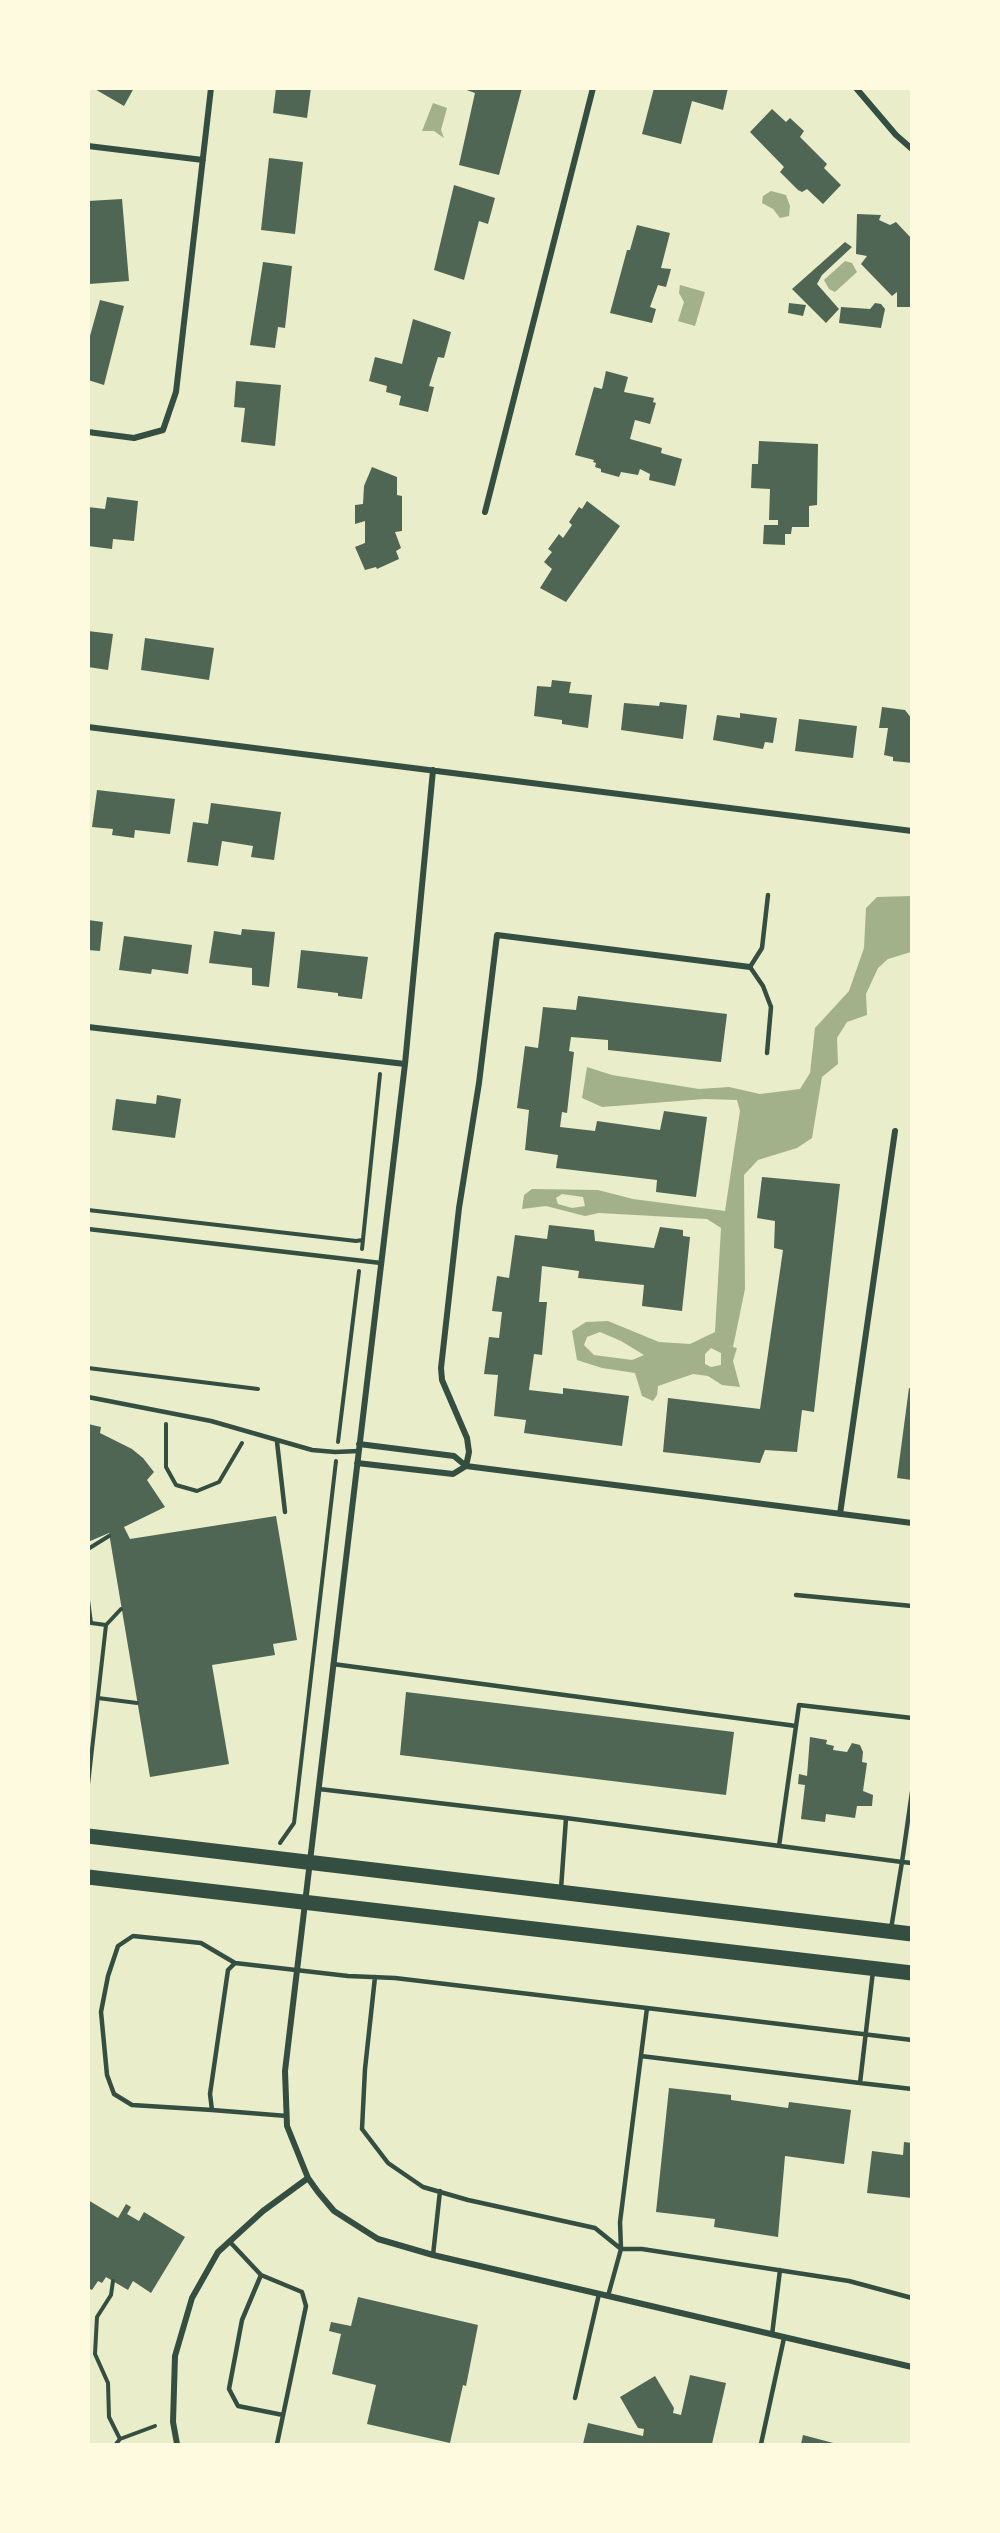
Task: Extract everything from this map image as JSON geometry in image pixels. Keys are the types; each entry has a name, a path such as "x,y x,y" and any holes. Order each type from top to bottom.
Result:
{"main road":[{"path":"88,1836 912,1934"},
{"path":"88,1877 912,1973"}],"street":[{"path":"88,432 134,438 163,430 176,392 211,88"},
{"path":"485,512 593,88"},
{"path":"856,88 896,135 912,148"},
{"path":"88,146 203,160"},
{"path":"88,727 912,831"},
{"path":"433,770 405,1064 285,2071 287,2126 308,2178 334,2211 360,2230 378,2239 433,2255 912,2367"},
{"path":"357,1463 453,1474 466,1466 469,1452 466,1438 446,1392 441,1368 459,1208 479,1083 497,935 750,967"},
{"path":"88,1027 405,1064"},
{"path":"840,1514 895,1131"},
{"path":"359,1447 454,1456 466,1466 912,1523"},
{"path":"177,2445 173,2422 175,2356 192,2298 218,2252 263,2211 308,2178"}],"lane":[{"path":"767,1053 771,1007 763,986 750,967 762,948 768,895"},
{"path":"88,1229 381,1263"},
{"path":"88,1397 211,1421 277,1442 335,1452 359,1447"},
{"path":"277,1442 285,1512"},
{"path":"796,1595 912,1606"},
{"path":"333,1664 796,1726"},
{"path":"779,1846 799,1705 912,1718"},
{"path":"319,1789 566,1818 912,1863"},
{"path":"891,1931 912,1792"},
{"path":"560,1893 566,1818"},
{"path":"287,2116 132,2104 114,2094 107,2075 101,2012 108,1976 118,1946 132,1936 201,1943 235,1964 375,1977 912,2040"},
{"path":"212,2110 210,2094 228,1970 235,1964"},
{"path":"860,2083 873,1969"},
{"path":"375,1977 365,2069 362,2129 388,2163 423,2187 468,2200 595,2228 621,2249 642,2249 849,2281 912,2298"},
{"path":"608,2296 621,2249 620,2222 647,2008"},
{"path":"641,2056 912,2089"},
{"path":"433,2255 440,2192"},
{"path":"230,2242 261,2275 302,2292 306,2306 277,2445"},
{"path":"772,2335 780,2271"},
{"path":"261,2275 242,2320 229,2389 238,2406 283,2415"},
{"path":"575,2398 599,2294"},
{"path":"761,2445 784,2338"}],"path":[{"path":"88,1210 363,1240"},
{"path":"88,1368 258,1389"},
{"path":"166,1422 166,1467 176,1485 197,1491 219,1482 242,1443"},
{"path":"88,1549 109,1536"},
{"path":"88,1600 92,1623 106,1625"},
{"path":"88,1785 106,1625 122,1609"},
{"path":"98,1698 137,1703"},
{"path":"113,2282 111,2295 97,2317 95,2354 108,2383 109,2417 120,2439"},
{"path":"116,2445 120,2439 155,2426"}],"shaded area":[{"path":"433,103 447,108 441,130 444,138 434,131 422,131"},
{"path":"771,191 786,195 790,206 789,216 780,218 773,209 762,203 763,196"},
{"path":"845,261 852,263 857,272 835,292 829,289 824,280"},
{"path":"680,285 705,292 695,326 678,321 684,302 679,293"},
{"path":"911,896 911,952 888,959 878,968 866,994 867,1015 847,1022 837,1038 838,1064 822,1077 812,1138 797,1148 758,1160 744,1175 745,1289 733,1347 737,1348 733,1361 740,1387 722,1385 708,1376 693,1374 658,1386 657,1395 653,1401 642,1396 635,1373 602,1368 577,1360 572,1331 586,1322 608,1321 659,1342 690,1344 715,1332 721,1228 707,1219 599,1213 585,1216 546,1206 522,1209 524,1195 532,1189 598,1190 633,1199 725,1211 740,1111 737,1100 704,1099 602,1107 582,1098 587,1067 612,1075 699,1089 729,1087 760,1094 800,1089 810,1073 815,1028 849,991 864,948 866,908 877,897","holes":["562,1194 583,1197 585,1206 572,1208 558,1204 556,1198","600,1332 644,1355 632,1360 594,1355 584,1345 587,1337","711,1348 721,1353 721,1365 711,1367 705,1364 705,1354"]}],"building":[{"path":"93,88 134,88 124,106"},
{"path":"276,88 311,88 307,118 273,113"},
{"path":"461,88 522,88 499,175 459,165 475,93"},
{"path":"654,88 728,88 723,110 692,101 681,144 642,134"},
{"path":"772,109 786,122 790,118 804,131 800,137 827,164 824,168 841,185 823,204 807,189 802,192 798,190 780,172 784,167 750,132"},
{"path":"269,158 303,162 295,234 261,230"},
{"path":"454,185 495,198 488,224 479,221 464,280 434,270"},
{"path":"122,199 129,281 89,284 88,201"},
{"path":"857,214 881,215 879,220 890,225 896,222 912,239 912,307 897,307 897,292 892,296 861,264 867,256 856,254"},
{"path":"637,225 670,233 661,268 671,269 666,287 658,285 650,307 656,309 652,323 610,313 627,250 630,250"},
{"path":"845,242 852,247 822,275 817,284 839,309 826,323 792,289"},
{"path":"263,262 292,266 285,328 278,327 275,348 250,345"},
{"path":"100,300 124,306 104,385 88,380 88,343"},
{"path":"789,303 806,305 803,316 788,313"},
{"path":"875,303 881,304 885,309 881,328 839,323 841,307 870,309"},
{"path":"413,319 451,332 444,358 438,357 429,386 434,387 428,412 399,405 401,396 386,392 387,386 369,381 375,357 402,364"},
{"path":"606,371 628,377 624,392 654,398 653,402 656,403 650,424 635,420 630,439 662,448 661,453 682,459 675,486 649,480 650,474 640,469 638,475 621,472 619,477 601,472 601,469 595,467 594,460 575,455 594,387 602,389"},
{"path":"236,381 281,385 275,446 241,442 245,408 234,407"},
{"path":"759,441 818,444 817,505 809,506 809,527 792,527 791,534 785,534 785,545 763,544 764,525 778,525 778,520 769,520 770,489 751,488 752,464 758,464"},
{"path":"372,467 397,477 397,495 402,496 402,531 395,532 401,548 396,551 399,559 377,569 376,567 365,570 355,547 365,543 365,521 355,524 355,505 363,504 364,486"},
{"path":"107,497 138,501 134,541 113,539 112,549 88,546 88,507 105,509"},
{"path":"587,501 620,526 566,602 540,588 552,569 544,562 552,552 548,549 559,534 563,538 572,525 569,522 579,507 582,509"},
{"path":"88,631 113,634 108,670 88,667"},
{"path":"145,638 214,648 209,680 141,670"},
{"path":"552,680 571,682 569,693 592,695 588,728 562,724 562,720 534,716 537,686 551,687"},
{"path":"660,702 687,705 683,739 621,730 624,703 659,706"},
{"path":"882,707 905,710 912,719 912,763 893,761 893,757 884,755 888,728 879,728"},
{"path":"740,713 777,718 773,743 765,742 763,749 713,740 717,715 740,718"},
{"path":"799,719 857,726 853,758 795,751"},
{"path":"97,790 175,799 170,834 135,830 134,838 112,835 113,829 92,827"},
{"path":"211,803 281,812 274,860 251,857 253,846 222,841 218,866 187,862 193,822 208,824"},
{"path":"88,920 103,922 100,951 88,950"},
{"path":"242,929 275,932 269,987 252,985 252,968 209,963 214,931 241,935"},
{"path":"124,936 192,945 188,974 152,969 151,974 119,970"},
{"path":"301,950 368,957 362,999 338,996 338,993 297,988"},
{"path":"578,996 727,1014 721,1062 608,1050 608,1040 571,1037 569,1051 574,1052 567,1113 562,1112 560,1127 595,1131 597,1121 660,1130 664,1111 707,1117 696,1197 656,1192 657,1180 556,1168 558,1155 525,1150 529,1110 517,1108 525,1046 538,1048 543,1007 576,1010"},
{"path":"157,1095 181,1099 175,1138 112,1130 116,1099 156,1104"},
{"path":"762,1177 840,1184 814,1412 802,1410 797,1452 765,1450 760,1463 663,1452 668,1398 760,1409 783,1250 774,1248 775,1221 757,1218"},
{"path":"549,1225 594,1230 595,1241 654,1248 660,1227 683,1230 683,1236 690,1237 682,1311 642,1306 644,1285 578,1278 579,1271 542,1266 539,1302 547,1302 542,1355 534,1354 529,1390 563,1394 563,1388 629,1396 622,1446 524,1433 526,1420 494,1416 498,1375 484,1374 489,1337 499,1338 502,1312 492,1311 497,1276 509,1278 515,1235 547,1239"},
{"path":"909,1388 912,1389 912,1480 897,1478"},
{"path":"88,1424 101,1427 100,1433 132,1449 154,1472 147,1480 165,1507 124,1527 130,1539 276,1516 297,1640 273,1644 275,1655 212,1665 229,1764 150,1777 109,1533 88,1542"},
{"path":"406,1692 734,1732 726,1795 400,1755"},
{"path":"810,1737 827,1740 826,1744 834,1746 833,1750 847,1752 852,1743 860,1745 863,1752 862,1762 867,1763 863,1791 873,1795 872,1806 857,1806 855,1818 826,1814 825,1822 801,1819 805,1785 798,1784 799,1774 807,1776"},
{"path":"669,2088 731,2095 731,2100 788,2108 789,2102 851,2110 844,2164 785,2156 778,2237 714,2227 715,2219 656,2212"},
{"path":"904,2142 912,2143 912,2198 867,2193 872,2151 903,2155"},
{"path":"88,2200 118,2218 126,2204 131,2207 127,2214 139,2221 144,2212 185,2237 151,2293 133,2281 128,2290 106,2277 102,2283 98,2281 92,2290 88,2288"},
{"path":"358,2297 478,2325 466,2386 463,2385 450,2443 367,2424 376,2385 332,2374 341,2334 329,2331 331,2322 351,2326"},
{"path":"690,2375 726,2383 712,2444 583,2444 588,2423 643,2436 644,2429 638,2428 620,2397 655,2376 674,2408 673,2413 681,2415"},
{"path":"803,2435 837,2444 801,2444"}]}
